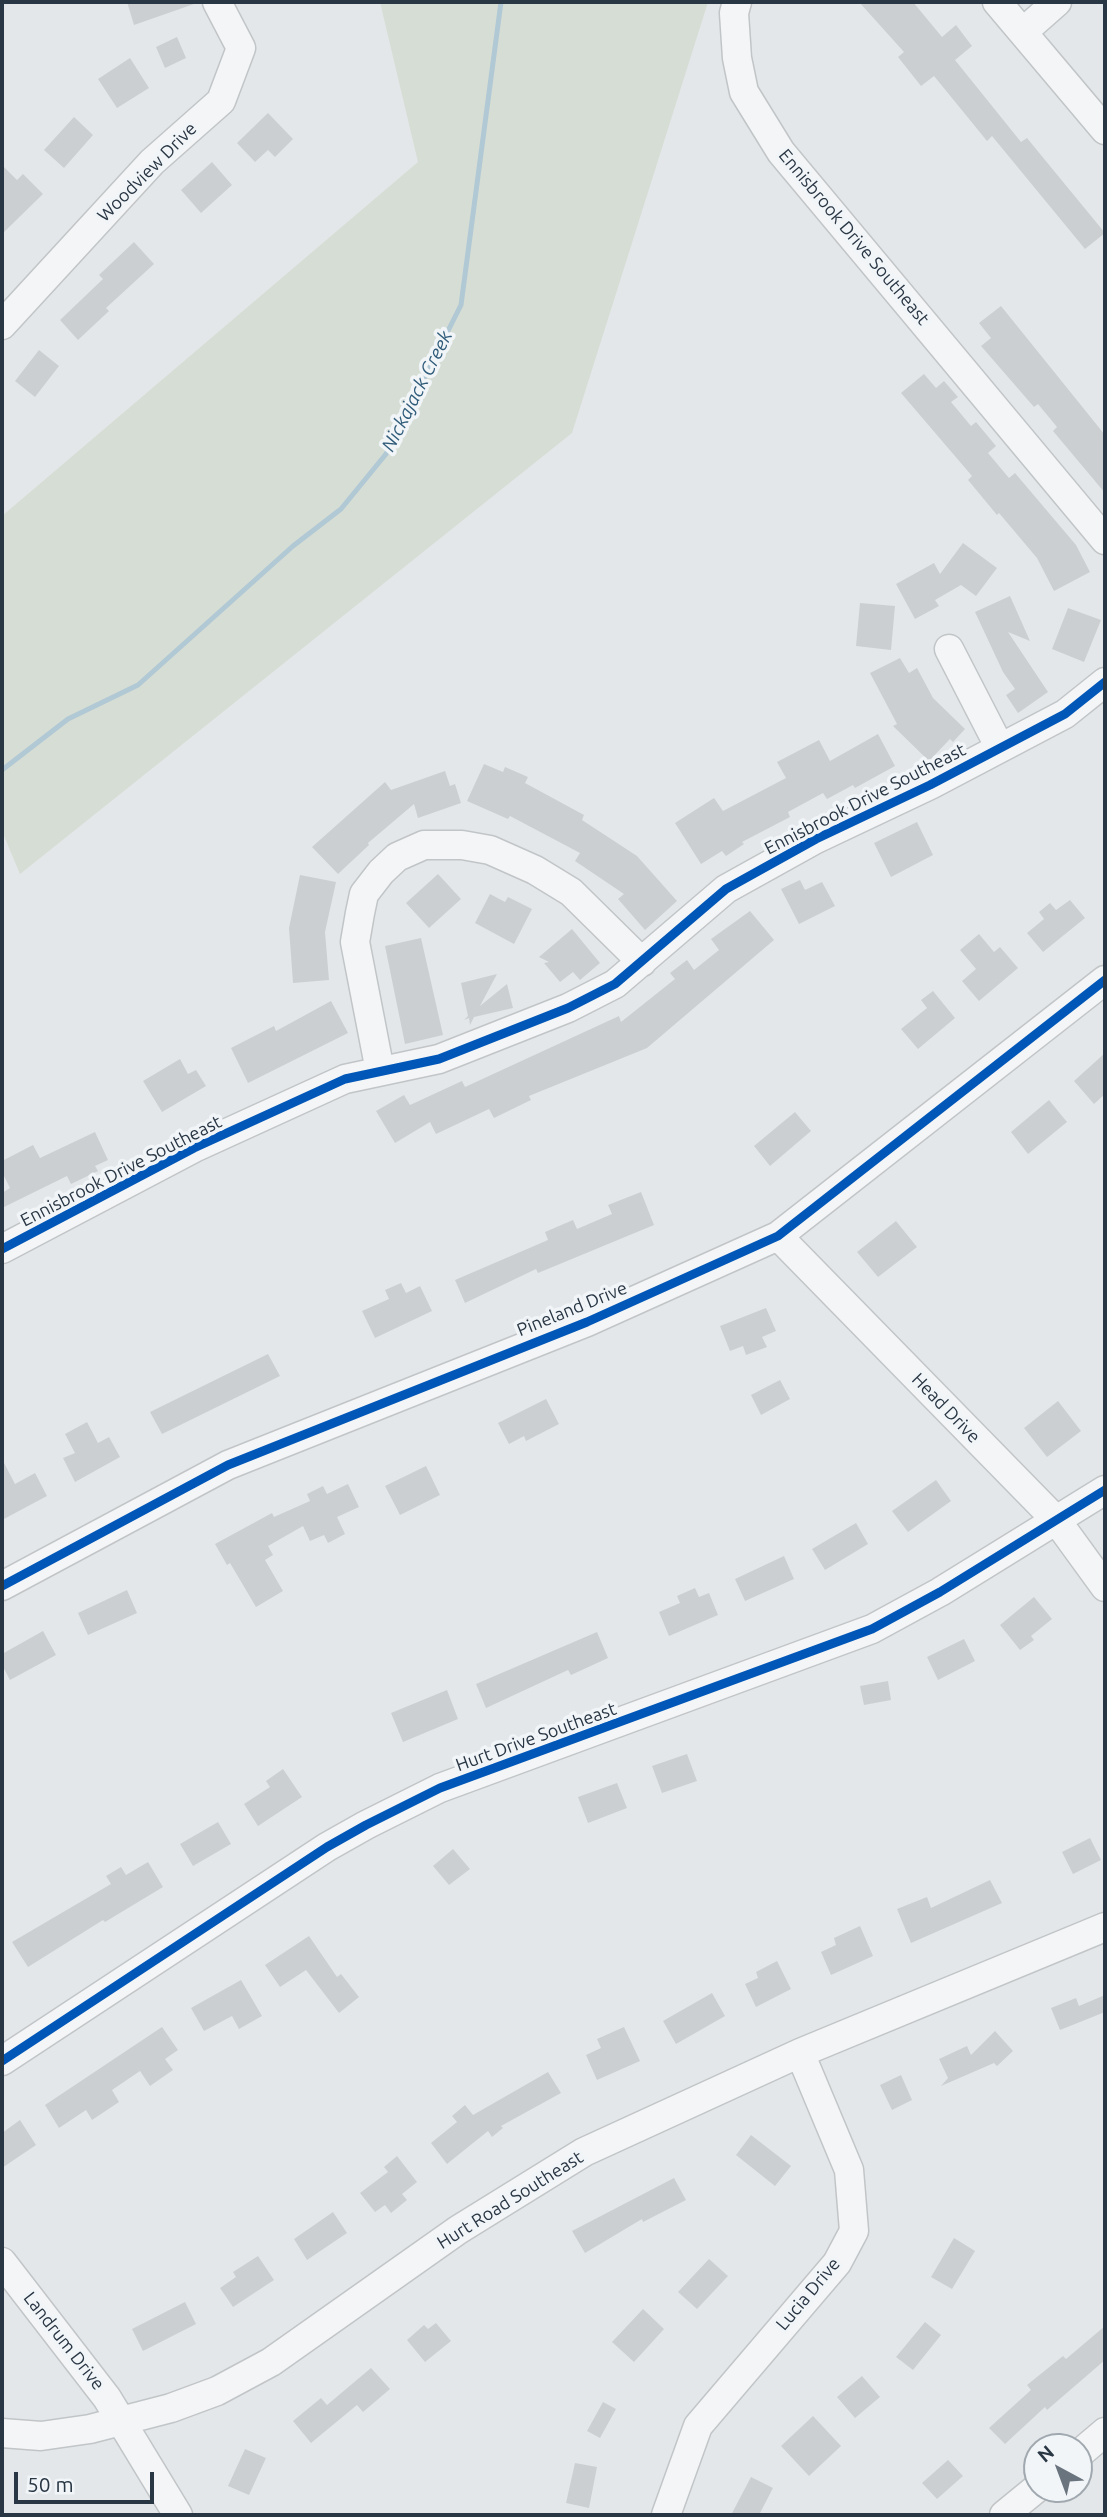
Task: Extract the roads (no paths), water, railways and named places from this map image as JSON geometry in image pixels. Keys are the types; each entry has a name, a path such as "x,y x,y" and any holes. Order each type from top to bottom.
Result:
{"street":[{"name":"Woodview Drive","path":"2,325 152,162 221,101 241,48 217,2"},
{"name":"Ennisbrook Drive Southeast","path":"737,2 734,13 737,58 744,92 781,152 1105,540"},
{"path":"998,2 1105,130"},
{"path":"1023,32 1057,2"},
{"path":"950,649 1000,748"},
{"name":"Ennisbrook Drive Southeast","path":"2,1249 194,1148 345,1079 439,1059 568,1008 615,984 726,890 816,839 1065,714 1105,682"},
{"path":"380,1070 355,942 360,913 364,894 381,872 397,857 424,845 462,845 490,850 536,870 571,892 642,962"},
{"name":"Pineland Drive","path":"2,1586 228,1465 587,1322 778,1236 1105,980"},
{"name":"Head Drive","path":"778,1236 1056,1521 1105,1587"},
{"name":"Hurt Drive Southeast","path":"2,2061 327,1847 366,1825 440,1788 575,1741 872,1629 940,1592 1105,1490"},
{"name":"Hurt Road Southeast","path":"2,2433 41,2436 122,2423 217,2391 245,2378 478,2217 584,2151 800,2053 1105,1927"},
{"name":"Lucia Drive","path":"666,2515 698,2427 836,2263 854,2231 849,2169 800,2053"},
{"name":"Landrum Drive","path":"2,2262 107,2398 178,2515"},
{"path":"1004,2515 1023,2499"}],"waterway":[{"name":"Nickajack Creek","path":"2,770 68,719 138,685 293,546 341,509 386,454 461,305 501,2"}]}
